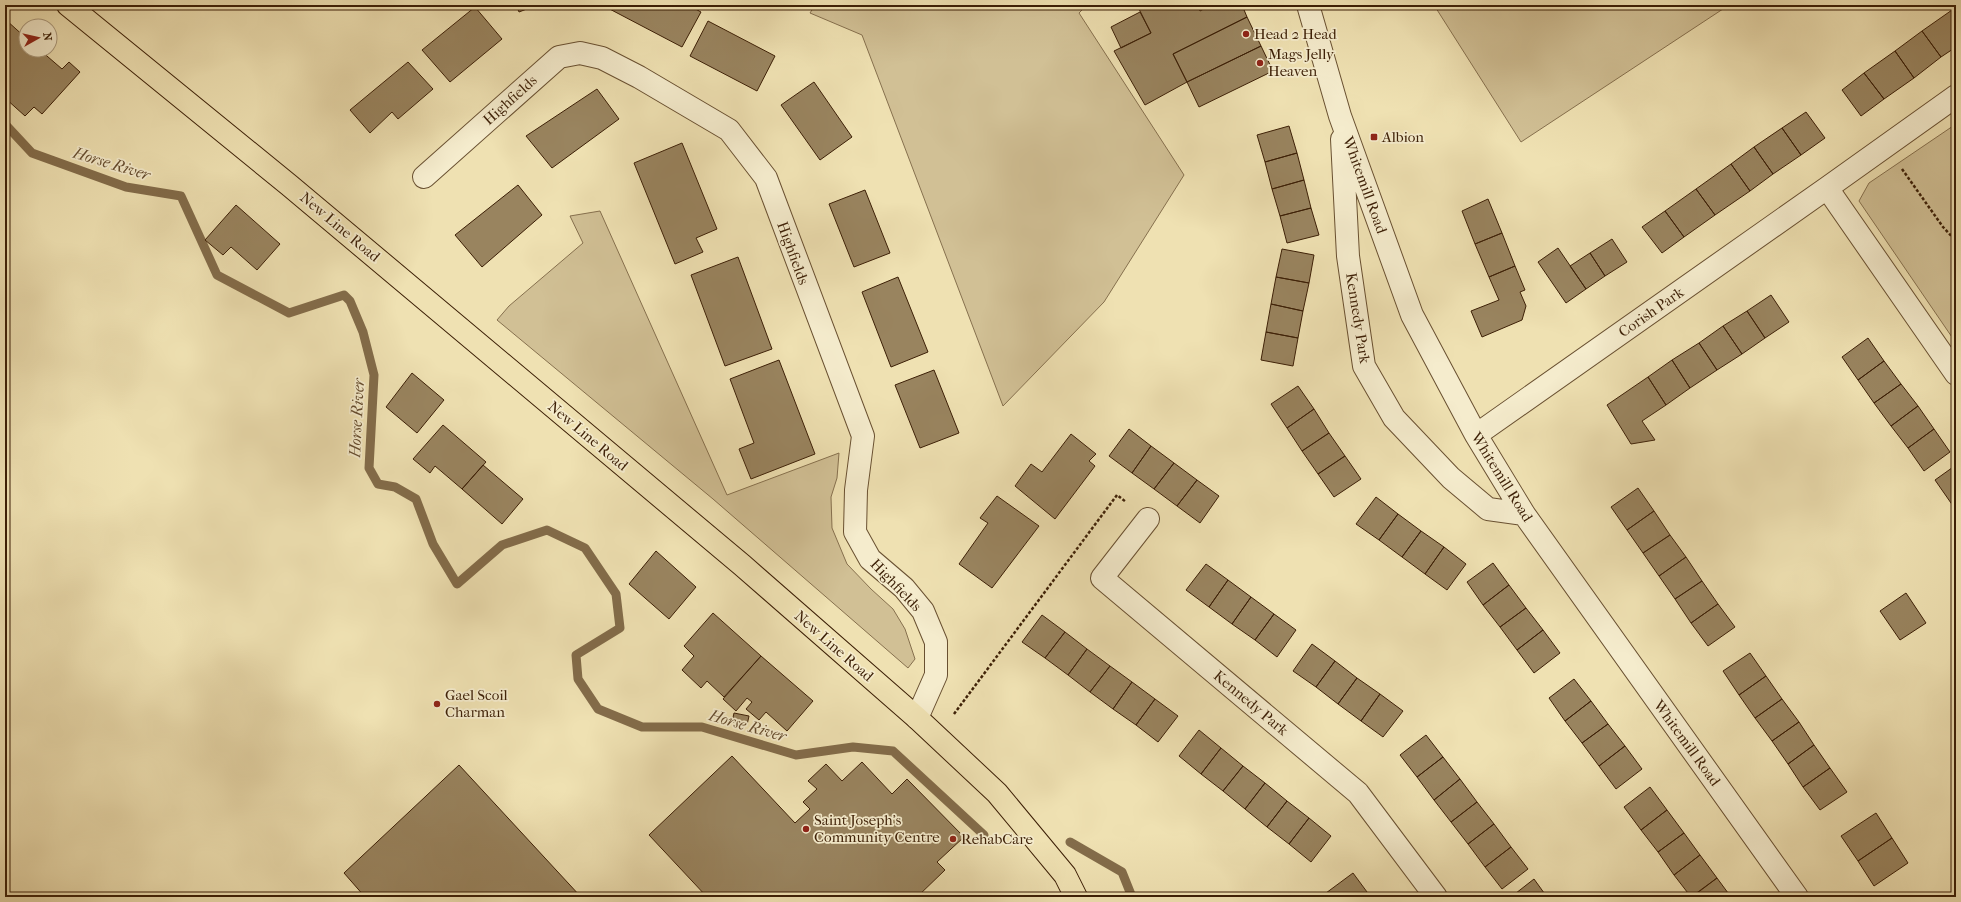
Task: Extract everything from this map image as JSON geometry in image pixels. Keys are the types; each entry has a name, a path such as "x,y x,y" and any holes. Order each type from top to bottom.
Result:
{"main road":[{"name":"New Line Road","path":"68,5 295,190 742,566 917,718 997,793 1065,875 1076,897"}],"street":[{"name":"Whitemill Road","path":"1308,5 1340,116 1412,315 1476,435 1524,514 1797,897"},
{"name":"Highfields","path":"424,177 558,57 580,53 608,61 729,130 766,178 863,436 856,490 855,532 870,559 904,588 923,611 936,642 936,675 917,718"},
{"name":"Corish Park","path":"1476,435 1956,96"},
{"name":"Kennedy Park","path":"1340,116 1348,256 1364,366 1394,418 1451,478 1488,509 1524,514"},
{"path":"1827,188 1956,374"},
{"name":"Kennedy Park","path":"1148,519 1102,578 1358,792 1436,897"}],"path":[{"path":"1897,173 1903,168 1943,227 1956,241"},
{"path":"966,698 1024,620"}],"shaded area":[{"path":"815,5 1081,5 1083,9 1079,13 1184,175 1104,302 1003,406 862,35 810,13"},
{"path":"1434,5 1729,5 1521,142"},
{"path":"1956,124 1956,343 1859,201 1869,183"},
{"path":"600,211 727,495 839,453 837,478 831,497 832,528 847,564 893,609 905,629 915,659 908,668 713,499 497,320 509,306 583,243 570,216"}],"building":[{"path":"516,5 537,5 519,12"},
{"path":"602,5 688,5 701,12 682,47"},
{"path":"1137,5 1197,5 1200,11 1211,5 1242,5 1247,17 1173,54 1187,82 1145,105 1114,51 1151,33"},
{"path":"475,7 502,39 450,82 422,50"},
{"path":"1956,7 1956,16 1952,10"},
{"path":"1952,10 1956,16 1956,47 1941,57 1922,31"},
{"path":"1140,12 1151,33 1121,48 1111,27"},
{"path":"1247,17 1261,46 1187,82 1173,54"},
{"path":"6,20 18,31 18,58 49,58 62,69 69,62 80,72 42,114 34,107 25,116 5,98 5,90 10,85 5,81"},
{"path":"708,21 775,56 757,91 690,56"},
{"path":"1922,31 1941,57 1914,78 1895,51"},
{"path":"1261,46 1273,71 1199,107 1187,82"},
{"path":"1895,51 1914,78 1884,99 1864,73"},
{"path":"408,62 433,89 398,119 392,112 370,133 350,110"},
{"path":"1864,73 1884,99 1861,116 1842,90"},
{"path":"814,82 852,137 820,160 781,105"},
{"path":"597,89 619,119 552,168 526,136"},
{"path":"1806,112 1825,138 1801,155 1782,128"},
{"path":"1289,126 1297,153 1265,162 1257,135"},
{"path":"1782,128 1801,155 1773,174 1754,147"},
{"path":"682,143 717,229 696,238 703,252 675,264 634,163"},
{"path":"1754,147 1773,174 1750,191 1731,164"},
{"path":"1297,153 1304,180 1272,189 1265,162"},
{"path":"1731,164 1750,191 1715,215 1696,189"},
{"path":"1304,180 1311,208 1280,216 1272,189"},
{"path":"518,185 542,215 482,267 455,235"},
{"path":"1696,189 1715,215 1684,237 1665,211"},
{"path":"865,190 890,253 854,267 829,204"},
{"path":"1488,199 1502,233 1475,244 1462,211"},
{"path":"236,205 280,244 257,270 231,247 223,255 205,240"},
{"path":"1311,208 1319,235 1287,243 1280,216"},
{"path":"1665,211 1684,237 1662,253 1642,227"},
{"path":"1502,233 1515,266 1489,277 1475,244"},
{"path":"1612,239 1627,262 1605,276 1590,253"},
{"path":"1558,248 1586,289 1566,303 1538,262"},
{"path":"1282,249 1314,255 1309,283 1276,277"},
{"path":"1590,253 1605,276 1586,289 1570,266"},
{"path":"738,257 772,349 725,366 691,275"},
{"path":"1515,266 1525,290 1520,292 1526,306 1522,320 1482,337 1471,311 1499,300 1489,277"},
{"path":"898,277 928,352 891,367 862,292"},
{"path":"1276,277 1309,283 1303,311 1271,304"},
{"path":"1771,295 1789,322 1765,338 1747,311"},
{"path":"1271,304 1303,311 1298,338 1266,332"},
{"path":"1747,311 1765,338 1742,354 1723,326"},
{"path":"1723,326 1742,354 1717,370 1699,343"},
{"path":"1266,332 1298,338 1293,366 1261,360"},
{"path":"1868,338 1884,361 1858,380 1842,357"},
{"path":"1699,343 1717,370 1690,388 1672,360"},
{"path":"779,360 815,454 751,479 739,449 754,443 730,379"},
{"path":"1672,360 1690,388 1666,405 1648,377"},
{"path":"1884,361 1901,384 1874,403 1858,380"},
{"path":"934,370 959,433 920,448 895,385"},
{"path":"412,373 444,400 417,433 386,407"},
{"path":"1648,377 1666,405 1642,421 1655,440 1631,444 1607,405"},
{"path":"1901,384 1918,406 1891,426 1874,403"},
{"path":"1298,386 1314,409 1287,428 1271,404"},
{"path":"1918,406 1934,429 1908,448 1891,426"},
{"path":"1314,409 1329,433 1302,451 1287,428"},
{"path":"443,425 486,462 462,489 435,466 430,473 413,459"},
{"path":"1129,429 1151,446 1132,473 1109,456"},
{"path":"1934,429 1950,452 1924,471 1908,448"},
{"path":"1329,433 1345,456 1318,474 1302,451"},
{"path":"1071,434 1096,454 1089,461 1095,466 1055,519 1015,486 1031,464 1042,472"},
{"path":"1151,446 1174,463 1154,489 1132,473"},
{"path":"1345,456 1361,479 1334,497 1318,474"},
{"path":"1174,463 1197,480 1177,506 1154,489"},
{"path":"483,465 523,499 502,524 462,489"},
{"path":"1956,465 1956,499 1951,503 1935,480"},
{"path":"1197,480 1219,496 1200,523 1177,506"},
{"path":"1638,488 1654,511 1627,530 1611,507"},
{"path":"997,496 1039,526 992,588 959,564 988,523 980,518"},
{"path":"1376,497 1398,514 1379,540 1356,524"},
{"path":"1956,499 1956,510 1951,503"},
{"path":"1654,511 1670,535 1643,553 1627,530"},
{"path":"1398,514 1421,531 1402,557 1379,540"},
{"path":"1421,531 1444,547 1425,574 1402,557"},
{"path":"1670,535 1686,557 1659,576 1643,553"},
{"path":"1444,547 1466,564 1447,590 1425,574"},
{"path":"656,551 696,587 669,619 629,584"},
{"path":"1686,557 1702,581 1675,599 1659,576"},
{"path":"1493,563 1509,585 1483,605 1467,582"},
{"path":"1206,564 1228,580 1209,607 1186,590"},
{"path":"1228,580 1251,597 1232,624 1209,607"},
{"path":"1702,581 1718,604 1691,623 1675,599"},
{"path":"1509,585 1526,608 1500,627 1483,605"},
{"path":"1906,593 1926,623 1900,640 1880,611"},
{"path":"1251,597 1274,614 1255,640 1232,624"},
{"path":"1718,604 1735,627 1708,646 1691,623"},
{"path":"1526,608 1543,630 1517,650 1500,627"},
{"path":"713,613 761,656 724,697 707,681 701,688 682,670 694,656 684,646"},
{"path":"1274,614 1296,630 1277,657 1255,640"},
{"path":"1042,615 1065,632 1045,658 1022,642"},
{"path":"1543,630 1560,653 1534,673 1517,650"},
{"path":"1065,632 1087,649 1068,675 1045,658"},
{"path":"1312,644 1335,661 1316,687 1293,671"},
{"path":"1087,649 1110,666 1090,692 1068,675"},
{"path":"1750,653 1766,676 1739,695 1723,671"},
{"path":"761,656 813,701 787,731 766,712 759,720 746,709 752,702 747,698 736,711 723,699"},
{"path":"1335,661 1357,678 1338,704 1316,687"},
{"path":"1110,666 1132,682 1113,709 1090,692"},
{"path":"1766,676 1782,699 1755,718 1739,695"},
{"path":"1357,678 1380,694 1361,721 1338,704"},
{"path":"1574,679 1591,701 1565,721 1549,698"},
{"path":"1132,682 1155,699 1136,725 1113,709"},
{"path":"1380,694 1403,711 1383,737 1361,721"},
{"path":"1155,699 1178,716 1158,742 1136,725"},
{"path":"1782,699 1799,722 1772,741 1755,718"},
{"path":"1591,701 1608,724 1582,743 1565,721"},
{"path":"734,713 749,716 747,725 732,722"},
{"path":"1799,722 1814,745 1788,764 1772,741"},
{"path":"1608,724 1625,746 1599,766 1582,743"},
{"path":"1199,730 1221,748 1201,774 1179,756"},
{"path":"1426,735 1443,757 1417,777 1400,755"},
{"path":"1814,745 1830,768 1803,787 1788,764"},
{"path":"1625,746 1642,769 1616,789 1599,766"},
{"path":"1221,748 1243,766 1223,791 1201,774"},
{"name":"Saint Joseph's Community Centre","path":"732,756 795,823 810,809 803,802 817,789 808,781 826,764 842,781 862,762 892,794 907,779 964,837 937,862 945,870 917,897 725,897 723,894 720,897 707,897 649,835"},
{"path":"1443,757 1460,779 1434,800 1417,777"},
{"path":"459,765 581,897 365,897 344,873"},
{"path":"1243,766 1265,783 1245,809 1223,791"},
{"path":"1830,768 1847,792 1820,810 1803,787"},
{"path":"1460,779 1477,802 1451,822 1434,800"},
{"path":"1265,783 1287,801 1267,827 1245,809"},
{"path":"1650,787 1667,810 1641,830 1624,807"},
{"path":"1287,801 1309,818 1289,844 1267,827"},
{"path":"1477,802 1494,824 1468,844 1451,822"},
{"path":"1667,810 1684,833 1658,852 1641,830"},
{"path":"1876,813 1892,838 1858,861 1841,836"},
{"path":"1309,818 1331,836 1311,862 1289,844"},
{"path":"1494,824 1511,847 1485,867 1468,844"},
{"path":"1684,833 1700,855 1674,875 1658,852"},
{"path":"1892,838 1908,863 1874,886 1858,861"},
{"path":"1511,847 1528,869 1502,889 1485,867"},
{"path":"1700,855 1717,878 1691,897 1674,875"},
{"path":"1353,873 1370,896 1330,897 1326,893"},
{"path":"1717,878 1731,897 1692,897"},
{"path":"1534,879 1547,897 1511,897"},
{"path":"1931,893 1934,897 1925,897"}],"waterway":[{"name":"Horse River","path":"5,124 32,153 126,187 181,196 217,275 289,313 344,295 350,301 363,332 374,375 369,468 378,484 395,487 416,499 433,544 457,584 502,545 547,530 585,548 616,594 620,628 576,655 578,679 598,709 642,727 702,727 796,755 853,747 893,751 984,835"},
{"name":"Horse River","path":"1070,842 1122,872 1132,897"}],"place":[{"name":"Head 2 Head","path":"1246,34"},
{"name":"Mags Jelly Heaven","path":"1260,63"},
{"name":"Albion","path":"1374,137"},
{"name":"Gael Scoil Charman","path":"437,704"},
{"name":"Saint Joseph's Community Centre","path":"806,829"},
{"name":"RehabCare","path":"953,839"}]}
